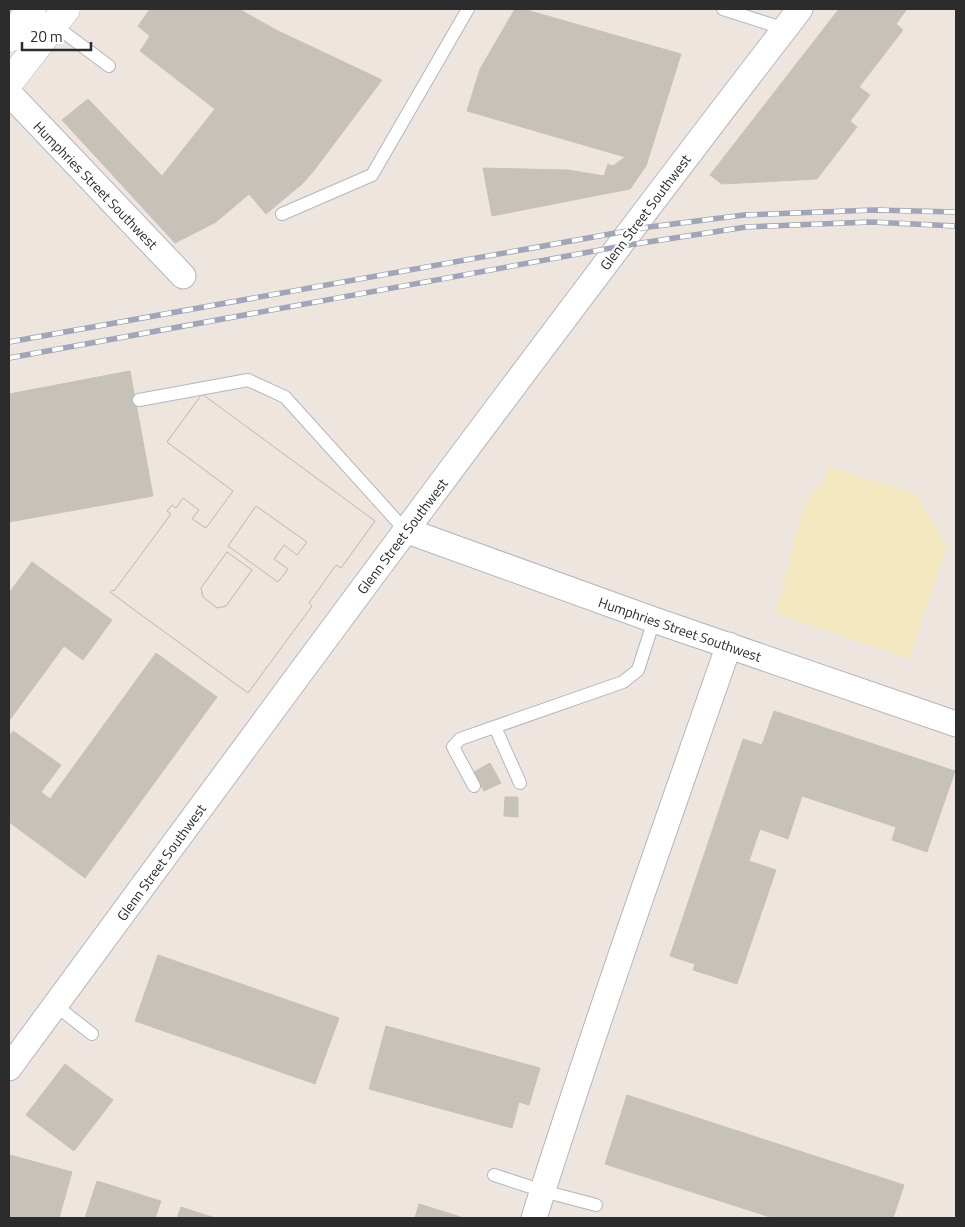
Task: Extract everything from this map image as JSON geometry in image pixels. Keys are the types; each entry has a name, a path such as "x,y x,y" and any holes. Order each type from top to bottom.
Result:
{"main road":[{"path":"9,38 51,14"},
{"path":"9,83 51,14"}],"street":[{"name":"Glenn Street Southwest","path":"9,1068 405,530 651,203 800,9"},
{"name":"Humphries Street Southwest","path":"9,93 183,276"},
{"name":"Humphries Street Southwest","path":"405,530 654,620 956,724"},
{"path":"534,1218 627,936 729,646"}],"lane":[{"path":"282,214 372,175 468,9"},
{"path":"724,9 785,29"},
{"path":"51,14 109,66"},
{"path":"139,400 248,380 285,397 405,530"},
{"path":"474,786 453,747 460,738 623,682 638,670 654,620"},
{"path":"494,727 520,783"},
{"path":"55,1004 92,1034"},
{"path":"494,1175 543,1191 596,1205"}],"sand":[{"path":"828,466 916,494 947,546 909,659 776,613 801,515 811,494 825,479"}],"building":[{"path":"150,9 239,9 276,30 382,80 312,173 302,184 266,214 249,194 216,222 175,243 62,120 88,99 162,176 215,109 140,51 150,36 138,26"},
{"path":"515,9 523,9 681,54 646,166 630,189 492,216 483,168 568,170 604,176 608,164 613,166 625,157 467,111 480,69"},
{"path":"839,9 907,9 896,24 903,30 859,87 870,95 850,121 857,127 817,179 722,184 710,175"},
{"path":"130,371 153,496 9,522 9,394"},
{"path":"202,394 375,521 341,568 336,565 309,603 312,606 248,693 110,592 114,591 171,514 167,511 172,505 176,508 183,498 199,510 192,519 206,528 233,491 167,442","holes":["256,506 307,542 297,555 284,545 274,559 288,569 278,582 228,546","227,552 252,570 226,606 217,608 203,597 201,588"]},
{"path":"202,394 375,521 341,568 336,565 309,603 312,606 248,693 110,592 114,591 171,514 167,511 172,505 176,508 183,498 199,510 192,519 206,528 233,491 167,442","holes":["256,506 307,542 297,555 284,545 274,559 288,569 278,582 228,546","227,552 252,570 226,606 217,608 203,597 201,588"]},
{"path":"32,562 112,620 83,660 64,646 9,721 9,593"},
{"path":"156,653 217,697 85,878 9,822 9,737 13,731 61,765 41,792 50,799"},
{"path":"774,711 955,771 927,852 892,840 896,827 802,796 788,839 760,829 749,861 776,870 737,984 693,970 695,964 670,956 743,739 762,745"},
{"path":"490,763 501,783 484,791 474,772"},
{"path":"505,797 518,797 518,817 504,816"},
{"path":"158,955 339,1018 315,1084 135,1021"},
{"path":"386,1026 540,1068 529,1105 519,1102 512,1128 369,1089"},
{"path":"65,1064 113,1100 74,1151 26,1115"},
{"path":"627,1095 904,1185 893,1218 773,1218 605,1164"},
{"path":"10,1155 72,1172 59,1218 17,1218 9,1216"},
{"path":"97,1181 161,1201 155,1218 85,1218"},
{"path":"419,1204 464,1218 415,1218"},
{"path":"181,1207 215,1218 177,1218"}],"railway":[{"path":"9,342 649,227 744,215 874,210 956,212"},
{"path":"9,358 622,246 746,227 871,222 956,226"}]}
